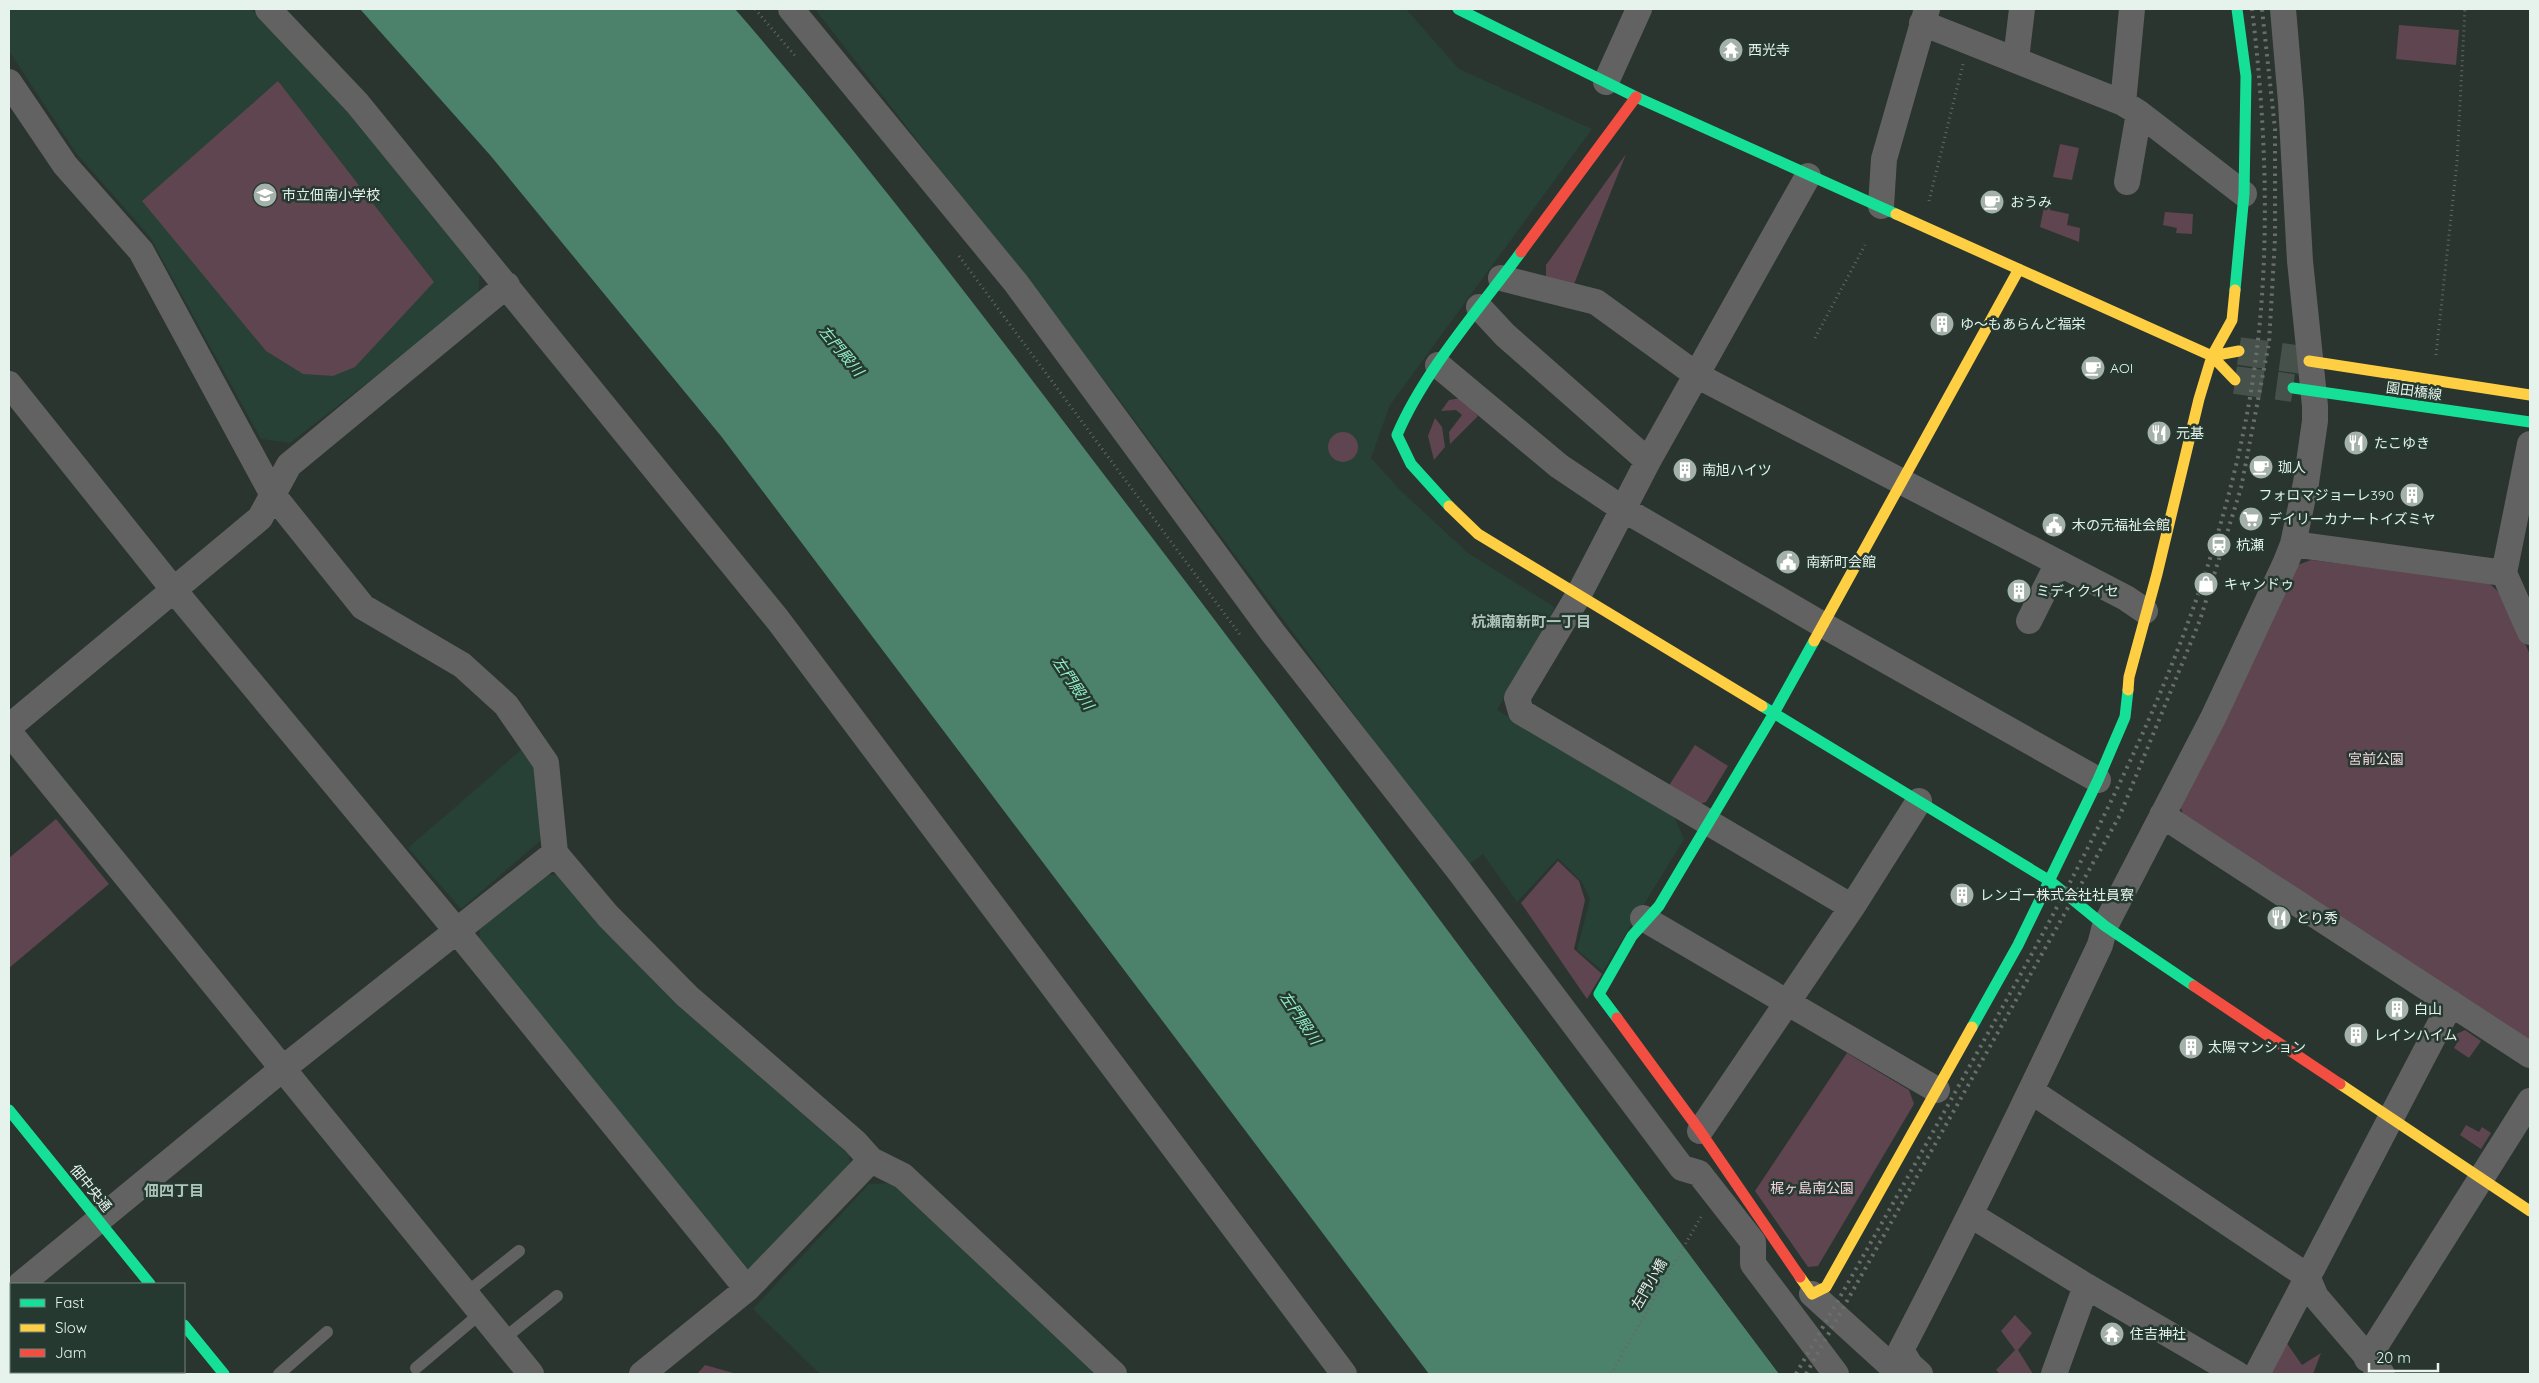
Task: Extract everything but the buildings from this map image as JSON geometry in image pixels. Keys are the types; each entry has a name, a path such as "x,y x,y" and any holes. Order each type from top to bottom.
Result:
{"street":[{"path":"268,9 357,103 778,620 1344,1374"},
{"path":"791,9 1016,283 1273,633 1460,872 1682,1168 1699,1173 1812,1317 1817,1299 1826,1287 2018,945 2098,780 2125,717 2129,677 2212,356 2232,320 2244,194 2246,76 2237,9"},
{"path":"1458,9 1636,97 1808,176 1881,206 2212,356 2235,380"},
{"path":"1606,82 1639,9"},
{"path":"2016,59 2022,9"},
{"path":"2127,182 2131,108 2132,9"},
{"path":"1920,1374 1910,1365 1902,1350 1971,1215 2031,1091 2100,945 2105,926 2213,718 2293,544 2306,483 2315,420 2303,390 2309,361 2283,9"},
{"path":"1881,206 1884,159 1925,16 1968,41 2016,59 2131,108 2244,194"},
{"path":"9,82 65,165 141,251 273,495 363,608 462,665 506,705 546,763 555,853 608,916 687,996 855,1142 871,1160 903,1176 1114,1374"},
{"path":"1636,97 1479,307 1406,414 1397,435 1402,453 1416,473 1478,534 2050,882 2105,926 2530,1211"},
{"path":"1808,176 1698,376 1648,461 1578,596 1520,690 1518,706 1521,712 1852,906"},
{"path":"1900,1374 1817,1299 1700,1131 1599,994 1617,957 1643,918 1659,906 1774,713 2018,269"},
{"path":"1501,278 1596,302 1698,376 1901,483 2126,598 2145,611"},
{"path":"9,727 260,518 289,465 507,285"},
{"path":"1479,307 1505,335 1648,461"},
{"path":"2212,356 2239,352"},
{"path":"2309,361 2530,395"},
{"path":"1438,365 1559,466 1623,509 1823,625 2098,780"},
{"path":"9,384 173,589 456,930 747,1289"},
{"name":"園田橋線","path":"2303,390 2530,422"},
{"path":"2530,444 2504,573 2530,632"},
{"path":"2293,544 2504,573"},
{"path":"2029,621 2058,564"},
{"path":"9,732 281,1070 530,1374"},
{"path":"1700,1131 1852,906 1919,802"},
{"path":"2162,815 2530,1055"},
{"path":"22,1283 99,1222 281,1070 555,853"},
{"path":"1643,918 1786,1004 1937,1090"},
{"path":"2257,1374 2451,1002"},
{"path":"2031,1091 2307,1276 2316,1297 2374,1367 2482,1178 2530,1100"},
{"name":"佃中央通","path":"10,1114 149,1283"},
{"path":"642,1374 747,1289 871,1160"},
{"path":"1971,1215 2086,1286 2237,1374"},
{"path":"1753,1242 1753,1264 1836,1374"},
{"path":"2054,1374 2086,1286"},
{"path":"185,1326 224,1374"}],"lane":[{"path":"416,1368 519,1251"},
{"path":"502,1340 556,1296"},
{"path":"279,1374 327,1332"}],"path":[{"path":"756,9 800,62"},
{"path":"2433,380 2457,162 2465,9"},
{"path":"1923,226 1968,41"},
{"path":"1815,338 1865,245"},
{"path":"958,254 1074,408 1241,636"},
{"name":"左門小橋","path":"1611,1374 1702,1214"}],"shaded area":[{"name":"市立佃南小学校","path":"10,9 251,9 349,113 480,270 478,296 290,443 261,439 150,237 76,153 9,51"},
{"path":"815,9 1406,9 1459,69 1592,129 1390,405 1371,458 1400,490 1468,553 1553,606 1554,609 1497,710 1674,816 1684,839 1603,971 1577,950 1590,899 1582,882 1558,858 1517,902 1483,854 1467,866 1118,398"},
{"path":"521,750 540,773 540,841 461,909 408,848"},
{"path":"546,875 561,875 848,1148 850,1165 746,1271 479,944 480,925"},
{"path":"896,1183 1111,1374 820,1374 753,1309 869,1184"}],"green space":[{"path":"2399,25 2459,30 2456,65 2396,59"},
{"path":"278,81 434,282 355,367 333,376 303,374 266,351 142,201"},
{"path":"2060,144 2079,148 2072,180 2053,177"},
{"path":"1626,154 1574,284 1546,277 1546,265"},
{"path":"2046,197 2051,197 2050,210 2069,214 2067,225 2080,228 2079,242 2040,227"},
{"path":"2165,212 2193,214 2192,234 2176,233 2177,228 2163,225"},
{"path":"1461,398 1478,416 1450,444 1449,432 1462,415 1456,410 1441,411 1449,400"},
{"path":"1435,418 1442,427 1445,447 1434,460 1428,436"},
{"path":"1343,432 1354,436 1358,447 1354,458 1343,462 1332,458 1328,447 1332,436"},
{"name":"宮前公園","path":"2311,560 2488,582 2507,600 2530,655 2530,1044 2184,817 2179,803 2295,566"},
{"path":"1695,745 1728,766 1706,802 1699,804 1668,787"},
{"path":"56,819 109,884 9,968 9,858"},
{"path":"1558,861 1579,881 1585,900 1574,949 1602,974 1587,999 1521,903"},
{"path":"2465,1030 2481,1041 2469,1058 2454,1048 2459,1039 2454,1035"},
{"name":"梶ヶ島南公園","path":"1847,1053 1909,1090 1914,1104 1818,1266 1808,1267 1755,1191"},
{"path":"2466,1125 2479,1132 2482,1127 2491,1133 2481,1149 2460,1135"},
{"path":"2015,1315 2032,1333 2018,1350 2033,1374 2000,1374 1996,1370 2015,1350 2001,1331"},
{"path":"2286,1342 2302,1365 2321,1353 2313,1374 2269,1374"},
{"path":"705,1365 737,1374 697,1374"}],"water":[{"name":"左門殿川","path":"360,9 735,9 878,181 1015,357 1275,700 1779,1374 1429,1374 721,436 490,155"}],"tunnel":[{"path":"2239,351 2309,361"},
{"path":"2235,380 2293,388"}],"railway":[{"path":"1796,1374 1968,1070 2072,879 2144,730 2176,653 2205,575 2228,496 2247,414 2261,314 2264,263 2264,161 2252,9"},
{"path":"1806,1374 2120,815 2200,620 2241,488 2269,343 2275,239 2275,129 2262,9"}],"traffic: fast":[{"path":"1458,9 1636,97 1896,214"},
{"path":"2235,290 2244,194 2246,76 2237,9"},
{"path":"1449,506 1411,464 1397,435 1408,411 1437,364 1521,252"},
{"path":"2293,388 2530,422"},
{"path":"1617,1018 1599,994 1632,936 1659,906 1774,713 1814,641"},
{"path":"1972,1027 2018,945 2098,780 2125,717 2128,690"},
{"path":"1762,706 2050,881 2105,926 2194,986"},
{"path":"9,1110 149,1283"},
{"path":"185,1326 224,1374"}],"traffic: slow":[{"path":"1896,214 2212,356 2239,351"},
{"path":"1814,641 2019,269"},
{"path":"2128,690 2129,677 2157,574 2199,399 2212,356 2232,320 2235,290"},
{"path":"2212,356 2235,380"},
{"path":"2309,361 2530,395"},
{"path":"1449,506 1478,534 1762,706"},
{"path":"1800,1277 1812,1294 1826,1287 1972,1027"},
{"path":"2340,1084 2530,1211"}],"traffic: jam":[{"path":"1521,252 1636,97"},
{"path":"2194,986 2340,1084"},
{"path":"1617,1018 1700,1131 1800,1277"}],"place":[{"name":"西光寺","path":"1731,50"},
{"name":"市立佃南小学校","path":"265,195"},
{"name":"おうみ","path":"1992,202"},
{"name":"ゆ～もあらんど福栄","path":"1942,324"},
{"name":"AOI","path":"2093,368"},
{"name":"元基","path":"2159,433"},
{"name":"たこゆき","path":"2356,443"},
{"name":"珈人","path":"2261,467"},
{"name":"南旭ハイツ","path":"1685,470"},
{"name":"フォロマジョーレ390","path":"2412,495"},
{"name":"デイリーカナートイズミヤ","path":"2251,519"},
{"name":"木の元福祉会館","path":"2054,525"},
{"name":"杭瀬","path":"2219,545"},
{"name":"南新町会館","path":"1788,562"},
{"name":"キャンドゥ","path":"2206,584"},
{"name":"ミディクイセ","path":"2019,591"},
{"name":"レンゴー株式会社社員寮","path":"1962,895"},
{"name":"とり秀","path":"2279,918"},
{"name":"白山","path":"2397,1009"},
{"name":"レインハイム","path":"2356,1035"},
{"name":"太陽マンション","path":"2191,1047"},
{"name":"住吉神社","path":"2112,1334"}],"district":[{"name":"杭瀬南新町一丁目","path":"1531,622"},
{"name":"佃四丁目","path":"174,1191"}]}
